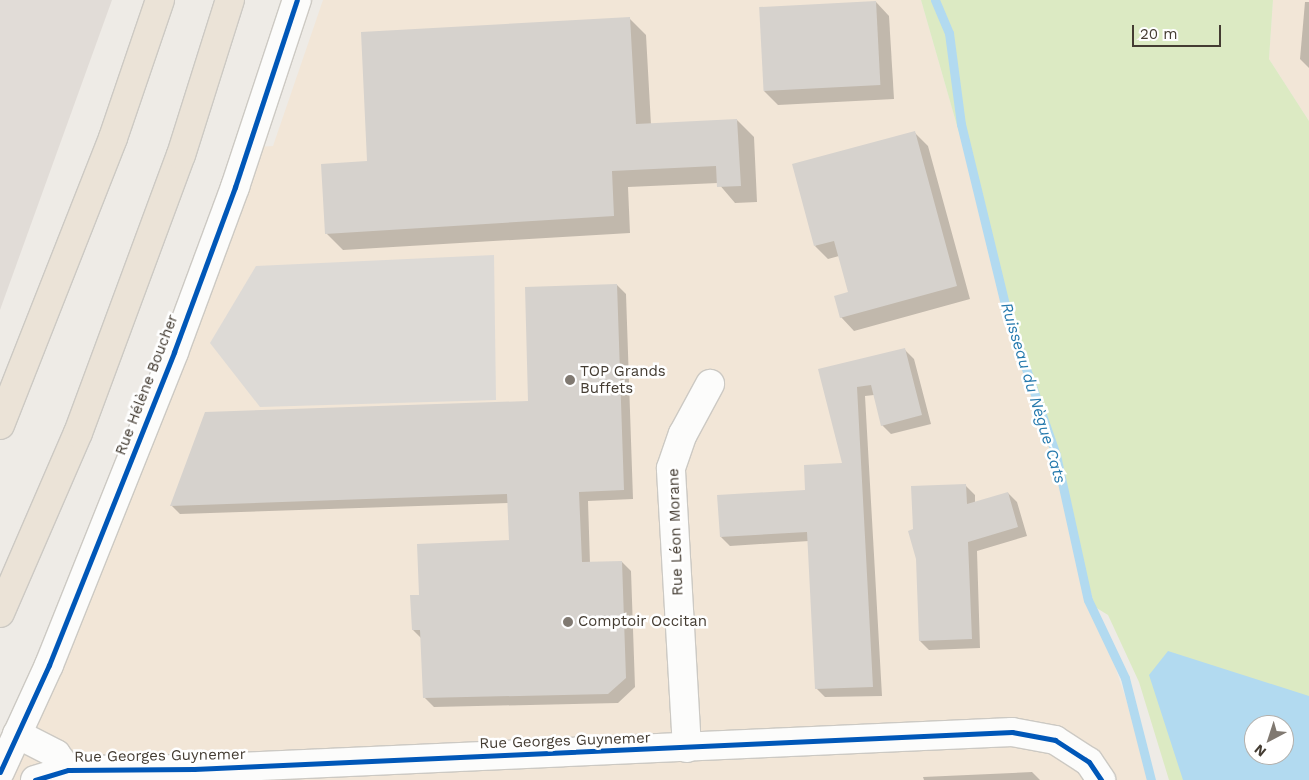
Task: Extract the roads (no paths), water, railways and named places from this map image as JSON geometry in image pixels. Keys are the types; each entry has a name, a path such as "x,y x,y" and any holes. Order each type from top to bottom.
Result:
{"highway":[{"path":"3,416 113,138 160,0"},
{"path":"0,613 78,432 181,154 230,0"}],"street":[{"name":"Rue Hélène Boucher","path":"0,772 59,638 177,343 235,187 297,0"},
{"name":"Rue Léon Morane","path":"687,748 671,468 682,434 710,384"},
{"name":"Rue Georges Guynemer","path":"36,780 68,770 195,774 1012,732 1055,740 1095,771"},
{"name":"Rue Georges Guynemer","path":"17,734 56,754 68,770"}],"water":[{"path":"1168,651 1309,696 1309,780 1183,780 1149,675"}],"waterway":[{"name":"Ruisseau du Nègue Cats","path":"935,0 949,33 961,124 1008,317 1056,455 1088,600 1125,678 1151,780"}],"place":[{"name":"TOP Grands Buffets","path":"570,380"},
{"name":"Comptoir Occitan","path":"568,622"}]}
